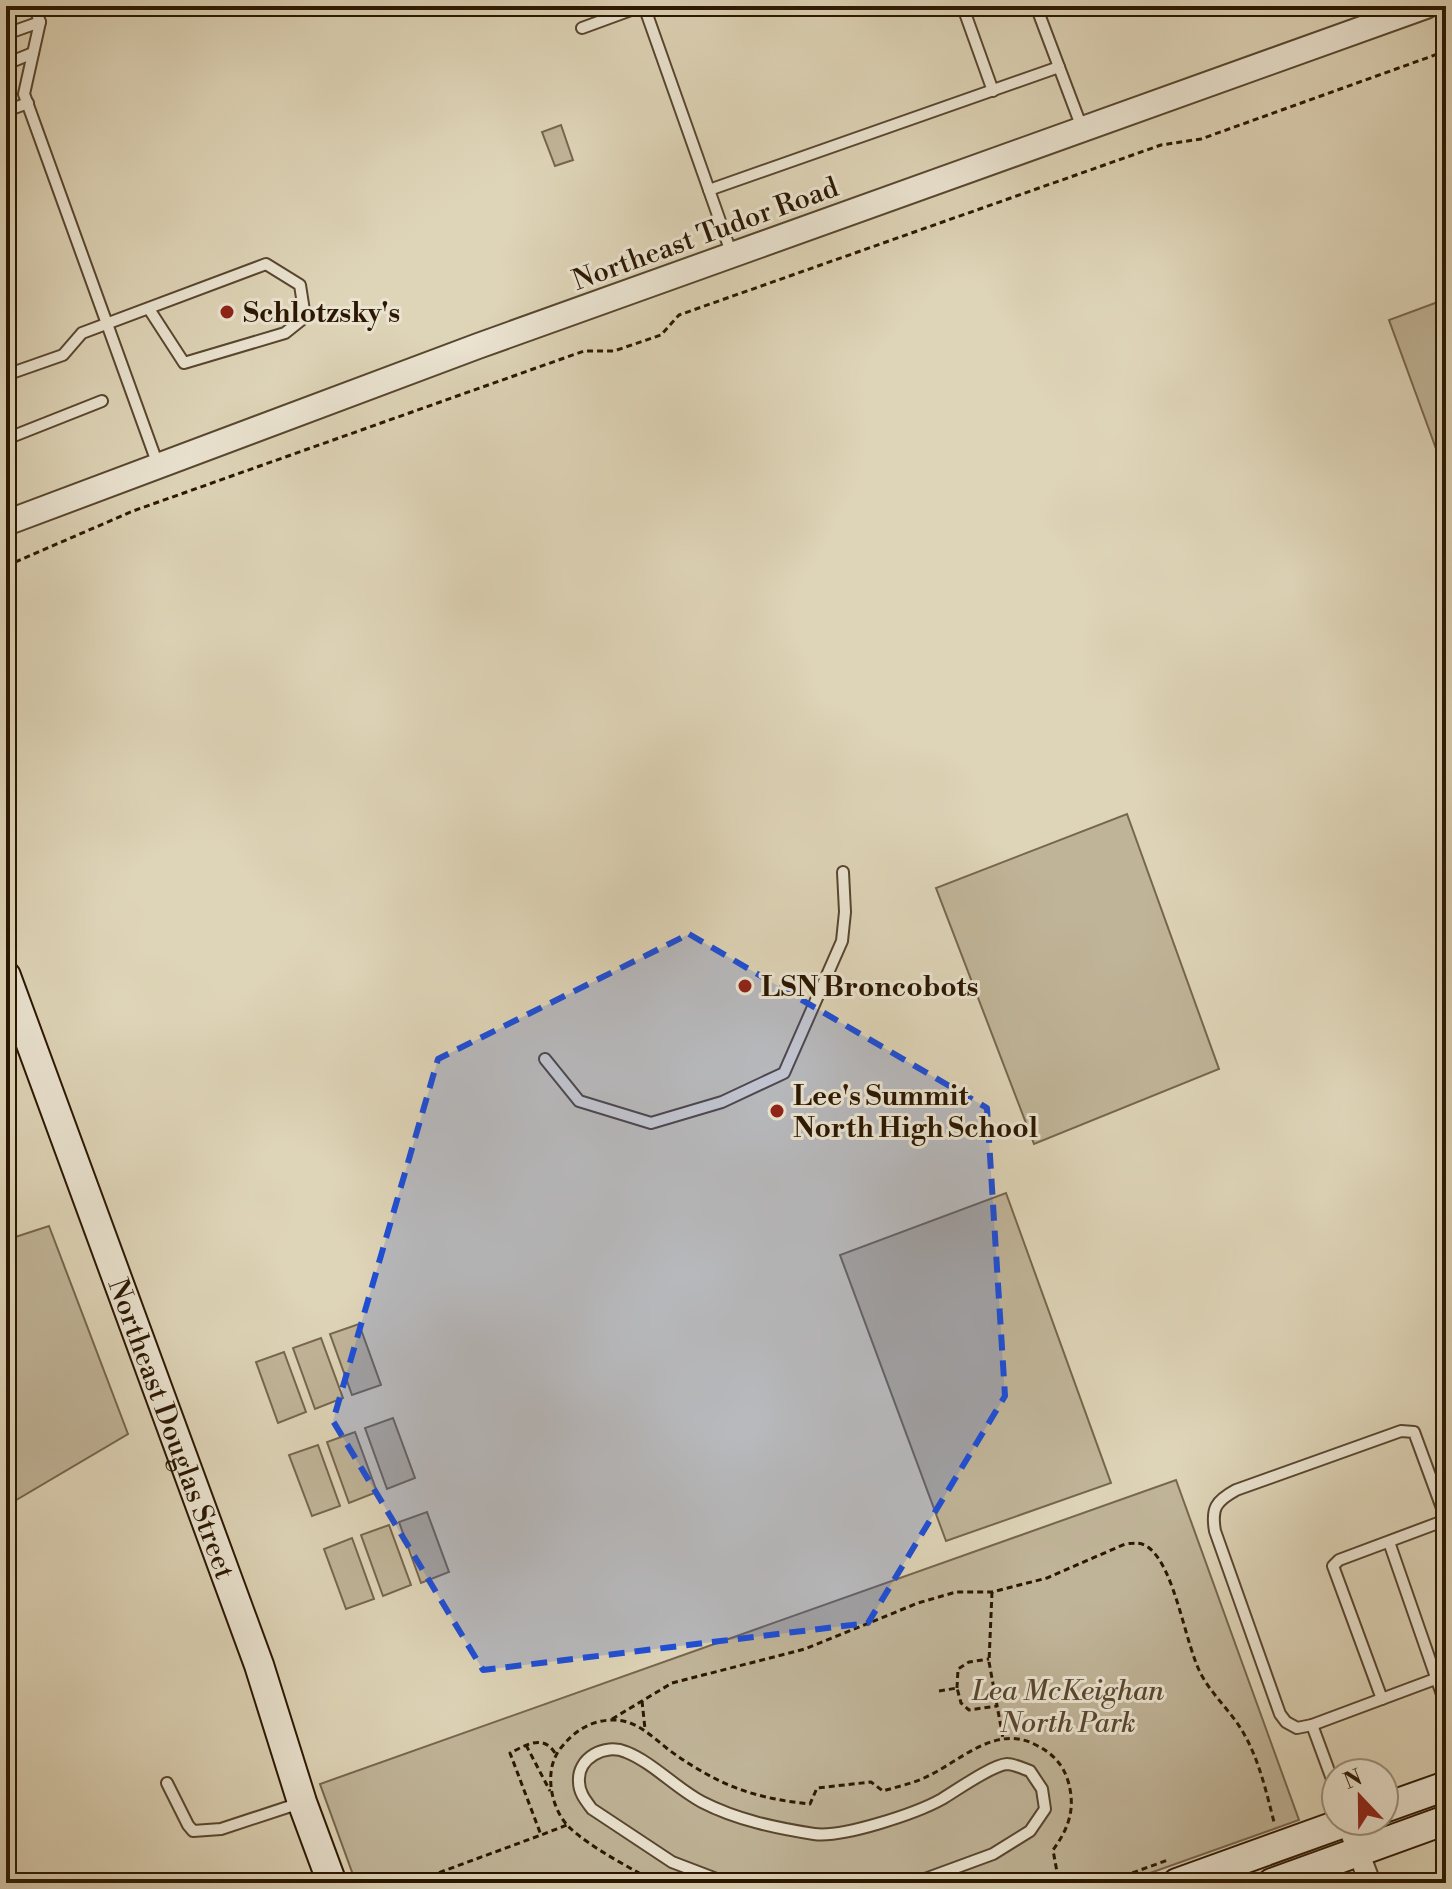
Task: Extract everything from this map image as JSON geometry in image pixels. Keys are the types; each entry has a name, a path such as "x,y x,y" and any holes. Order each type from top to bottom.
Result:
{"main road":[{"name":"Northeast Douglas Street","path":"6,976 259,1665 302,1802 332,1883"},
{"path":"1400,1802 1446,1786"},
{"path":"1272,1883 1446,1820"},
{"path":"1177,1883 1320,1831"}],"street":[{"name":"Northeast Tudor Road","path":"6,523 732,255 1426,6"},
{"path":"1354,1837 1370,1883"}],"lane":[{"path":"34,6 40,22 24,94 158,465"},
{"path":"582,28 643,6 732,255"},
{"path":"969,6 965,13 993,91"},
{"path":"1036,6 1083,130"},
{"path":"6,34 40,22"},
{"path":"6,64 33,53"},
{"path":"709,190 1059,67"},
{"path":"6,111 28,103"},
{"path":"6,375 63,355 82,333 266,264 300,285 305,317 285,333 184,363 149,309"},
{"path":"6,439 102,401"},
{"path":"545,1059 579,1101 651,1123 722,1102 784,1073 842,941 845,912 843,872"},
{"path":"1382,1699 1333,1566 1339,1560 1446,1520 1414,1432 1401,1431 1224,1496 1212,1516 1215,1531 1280,1714 1286,1722 1297,1728 1312,1725 1382,1699 1441,1677"},
{"path":"1389,1542 1441,1677 1446,1706"},
{"path":"1312,1725 1324,1757"},
{"path":"727,1883 672,1862 592,1809 578,1781 583,1764 593,1754 609,1748 626,1752 701,1801 733,1815 773,1827 819,1834 862,1828 938,1801 983,1774 1007,1764 1030,1771 1042,1789 1045,1809 1030,1831 993,1854 914,1883"},
{"path":"167,1783 193,1831 221,1829 302,1802"}],"path":[{"path":"6,566 133,511 584,351 614,351 661,335 679,315 1161,145 1201,139 1446,51"},
{"path":"608,1721 672,1683 805,1649 918,1603 956,1592 992,1592 1047,1578 1125,1544 1138,1543 1150,1548 1162,1567 1177,1601 1200,1674 1236,1721 1259,1765 1274,1822"},
{"path":"553,1797 551,1774 556,1754 571,1735 590,1724 608,1721 645,1729 677,1756 719,1781 774,1800 810,1804 817,1788 871,1782 883,1791 922,1779 985,1744 1003,1738 989,1659 992,1592"},
{"path":"989,1659 969,1662 958,1669 957,1688 961,1703 969,1710 997,1706"},
{"path":"939,1691 957,1688"},
{"path":"642,1700 645,1729"},
{"path":"541,1835 510,1753 542,1742 552,1747 556,1754"},
{"path":"526,1745 567,1825 622,1864 658,1883"},
{"path":"411,1883 567,1825"}],"highlighted area":[{"path":"689,934 987,1108 1005,1396 868,1623 483,1670 333,1421 438,1059"}],"green space":[{"path":"561,125 573,160 555,166 542,132"},
{"path":"1446,299 1446,476 1389,320"},
{"path":"1127,814 1219,1069 1034,1144 936,888"},
{"path":"1006,1193 1111,1483 946,1541 840,1255"},
{"path":"49,1226 128,1434 6,1506 6,1240"},
{"path":"359,1324 381,1385 352,1395 330,1334"},
{"path":"321,1338 343,1398 315,1409 293,1348"},
{"path":"284,1352 306,1412 278,1423 256,1362"},
{"path":"393,1418 415,1478 387,1489 365,1428"},
{"path":"355,1432 377,1492 349,1503 327,1442"},
{"path":"318,1445 340,1506 312,1516 289,1455"},
{"name":"Lea McKeighan North Park","path":"1176,1480 1299,1820 1122,1883 356,1883 320,1784"},
{"path":"427,1512 449,1572 421,1583 399,1522"},
{"path":"389,1525 411,1585 383,1596 361,1535"},
{"path":"352,1538 374,1599 346,1609 324,1549"}],"place":[{"name":"Schlotzsky's","path":"227,312"},
{"name":"LSN Broncobots","path":"745,986"},
{"name":"Lee's Summit North High School","path":"777,1111"}]}
